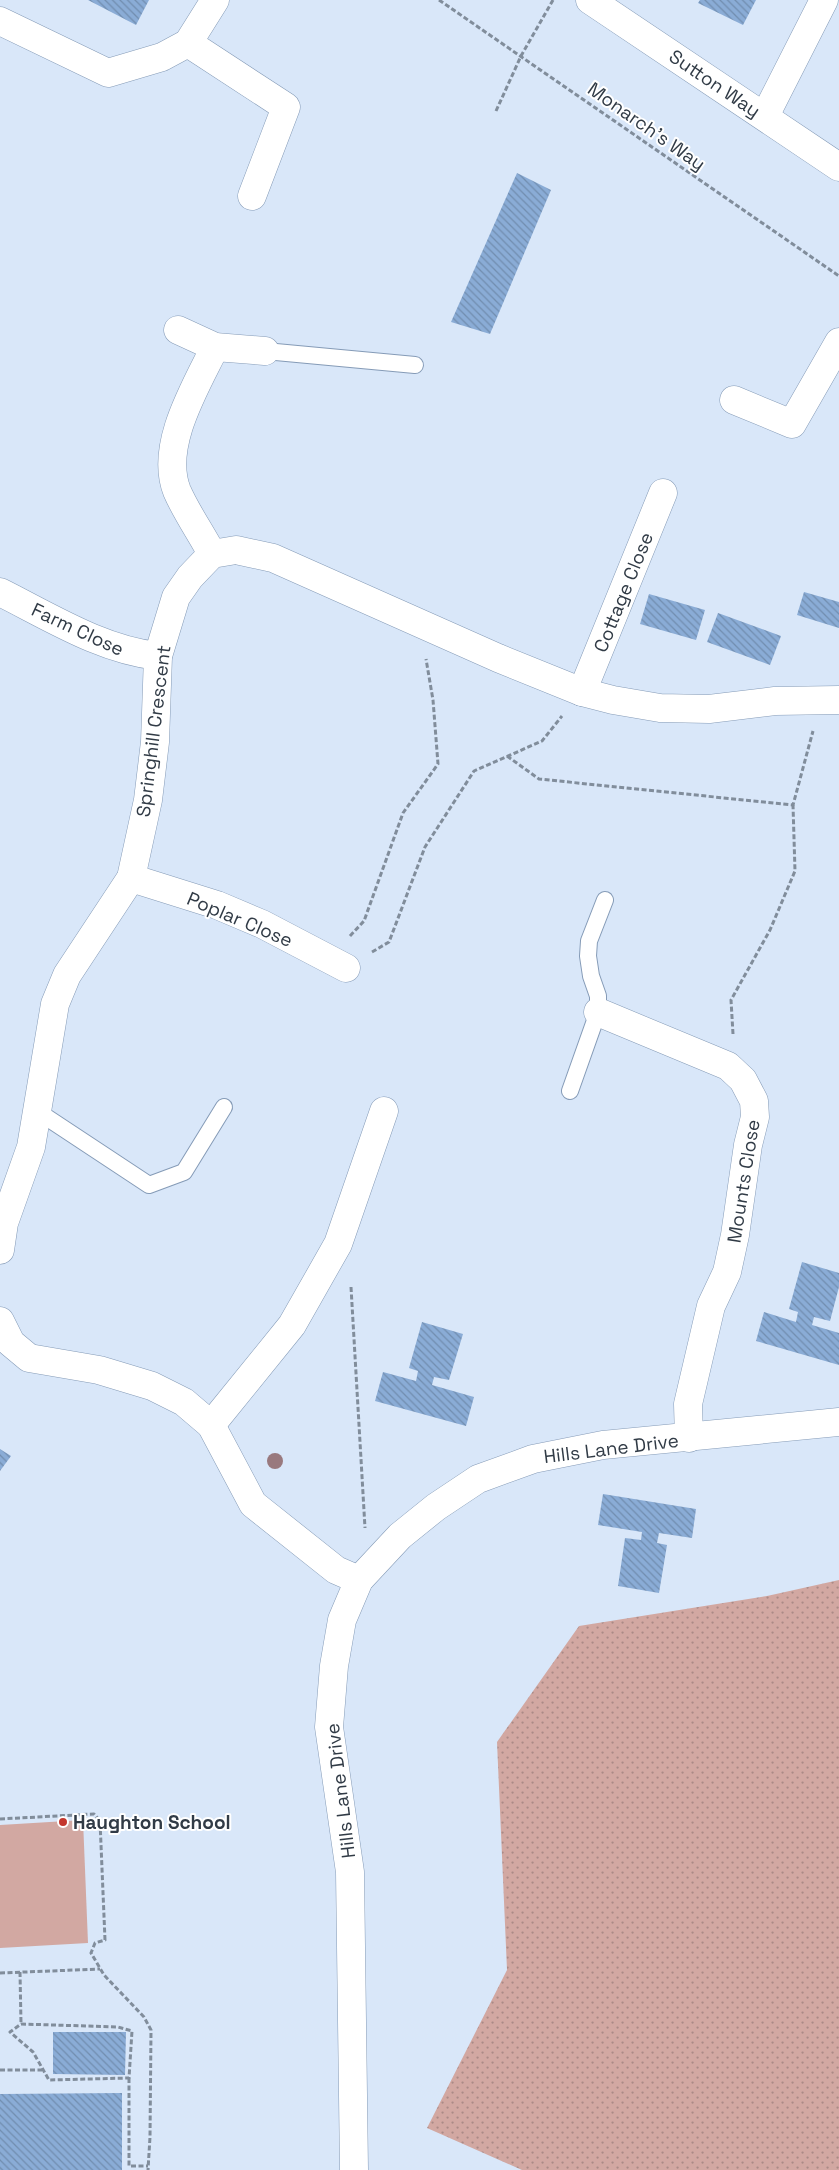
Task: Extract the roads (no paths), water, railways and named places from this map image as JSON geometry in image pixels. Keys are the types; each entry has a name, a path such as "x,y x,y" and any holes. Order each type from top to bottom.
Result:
{"street":[{"path":"0,21 108,73 162,57 188,44 215,0"},
{"name":"Sutton Way","path":"590,0 839,167"},
{"path":"765,116 824,0"},
{"path":"188,44 286,107 252,196"},
{"path":"178,330 215,347 265,351"},
{"path":"734,400 792,424 839,342"},
{"path":"215,347 176,433 173,463 176,489 212,554 236,550 273,558 420,624 582,692 660,708 709,709 775,701 830,700"},
{"name":"Cottage Close","path":"582,692 663,493"},
{"name":"Springhill Crescent","path":"0,1250 4,1223 30,1147 55,1004 67,975 131,878 148,800 155,742 158,656 176,597 190,577 212,554"},
{"name":"Farm Close","path":"0,592 83,634 132,653 158,656"},
{"name":"Poplar Close","path":"131,878 226,909 262,924 346,968"},
{"name":"Mounts Close","path":"598,1012 728,1066 743,1080 754,1101 755,1117 748,1145 735,1235 727,1272 711,1306 688,1404 688,1438"},
{"path":"211,1425 292,1325 338,1244 384,1111"},
{"path":"0,1322 11,1343 30,1358 99,1370 152,1386 184,1402 211,1425 252,1504 336,1570 359,1580"},
{"name":"Hills Lane Drive","path":"354,2170 350,1872 329,1727 334,1666 342,1620 359,1580 400,1536 436,1507 478,1480 542,1457 603,1445 839,1422"}],"lane":[{"path":"265,351 415,365"},
{"path":"570,1091 598,1012 598,996 591,976 588,956 589,941 605,900"},
{"path":"37,1111 149,1185 184,1172 224,1107"}],"place":[{"name":"Haughton School","path":"63,1822"}]}
